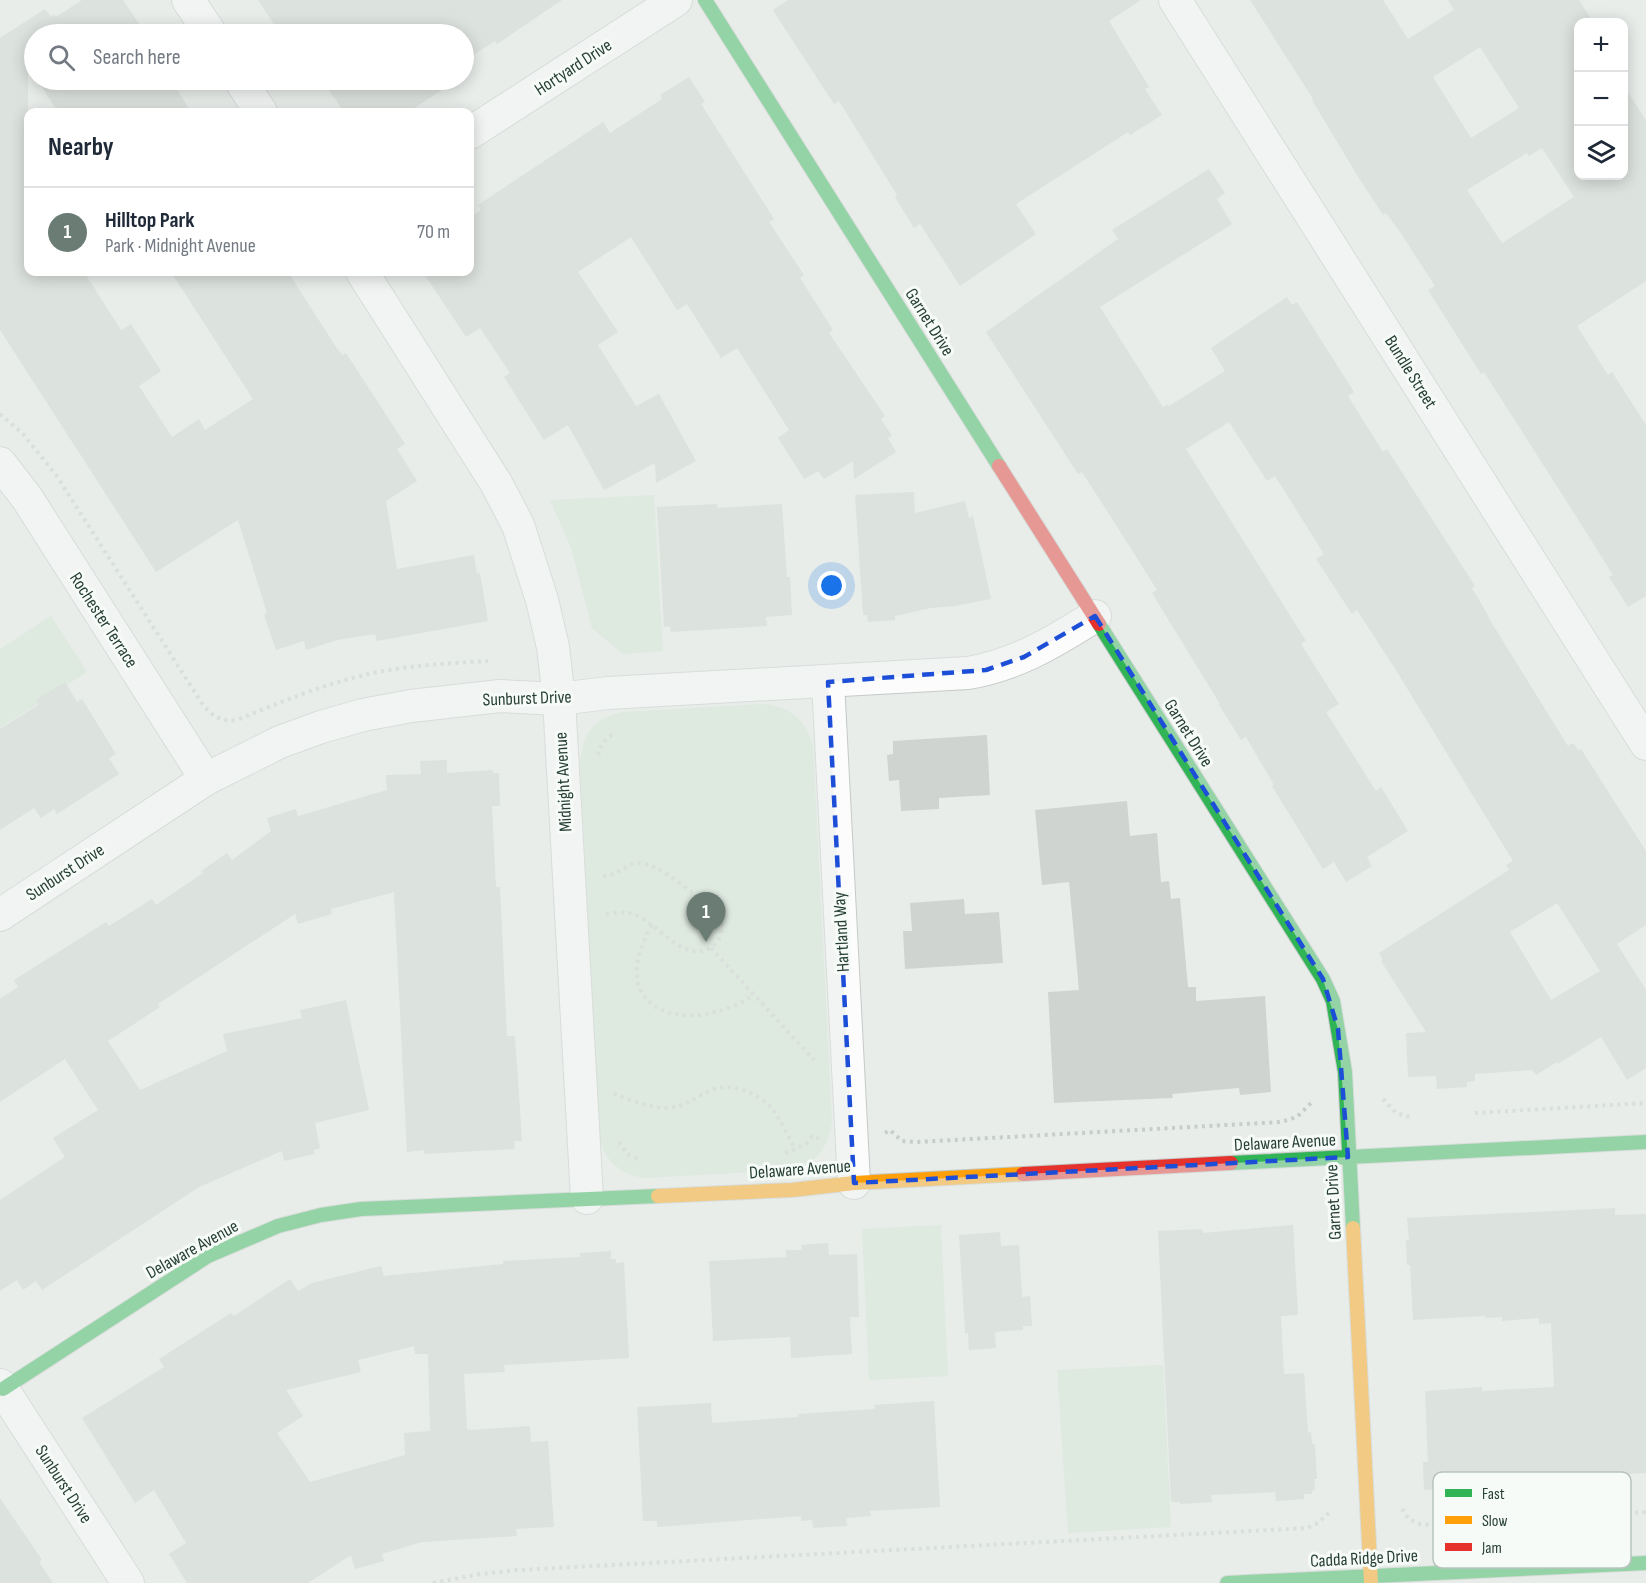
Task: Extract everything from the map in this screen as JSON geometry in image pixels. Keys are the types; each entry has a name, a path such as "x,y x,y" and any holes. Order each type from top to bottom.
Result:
{"street":[{"path":"188,0 204,24"},
{"name":"Hortyard Drive","path":"474,130 676,0"},
{"name":"Garnet Drive","path":"705,0 1323,979 1333,1001 1345,1072 1371,1579"},
{"name":"Bundle Street","path":"1175,0 1646,744"},
{"path":"247,90 258,108"},
{"name":"Midnight Avenue","path":"365,276 496,483 518,525 542,600 553,647 559,699 587,1198"},
{"name":"Rochester Terrace","path":"0,463 27,498 206,779"},
{"name":"Sunburst Drive","path":"0,915 206,779 280,742 363,715 411,706 500,696 559,699 608,693 948,676 986,670 1024,657 1095,616"},
{"name":"Hartland Way","path":"828,682 854,1183"},
{"name":"Delaware Avenue","path":"1,1387 208,1256 278,1226 321,1215 361,1209 792,1190 854,1183 1646,1142"},
{"name":"Sunburst Drive","path":"1,1387 128,1583"},
{"name":"Cadda Ridge Drive","path":"1631,1564 1646,1563"},
{"name":"Cadda Ridge Drive","path":"1227,1583 1371,1579 1560,1568"}],"path":[{"path":"0,414 23,434 56,475 203,705 210,714 219,719 237,720 290,697 377,672 430,664 495,660"},
{"path":"597,761 602,743 615,732"},
{"path":"603,876 612,876 636,863 658,868 712,908 722,925 722,932 711,948 700,952 687,950 635,915 626,912 605,914"},
{"path":"603,865 604,886"},
{"path":"604,905 605,925"},
{"path":"652,925 639,950 637,968 639,987 651,1005 669,1013 710,1015 733,1008 754,995"},
{"path":"711,948 815,1062"},
{"path":"613,1083 614,1103"},
{"path":"614,1094 667,1108 686,1104 714,1089 745,1090 766,1102 774,1111 796,1150"},
{"path":"1376,1102 1383,1099 1391,1109 1401,1115 1419,1116"},
{"path":"877,1137 890,1130 902,1141 917,1142 1281,1122 1297,1117 1311,1103 1322,1107"},
{"path":"1465,1114 1646,1103"},
{"path":"781,1154 796,1150 806,1144 812,1136"},
{"path":"616,1137 627,1154 646,1161"},
{"path":"1401,1507 1409,1519 1422,1525 1433,1524"},
{"path":"433,1583 518,1570 1307,1528 1318,1523 1330,1512 1336,1513"},
{"path":"1631,1513 1646,1512"}],"highlighted area":[{"path":"1095,616 1323,979 1338,1029 1348,1157 854,1183 828,682 986,670 1024,657"}],"green space":[{"path":"654,495 663,651 623,654 592,628 571,548 550,500"},
{"path":"51,616 87,672 0,728 0,649"},
{"path":"763,704 789,711 806,728 813,745 832,1121 828,1138 816,1157 794,1170 645,1178 628,1174 609,1159 604,1152 599,1135 581,752 591,728 604,718 623,712"},
{"path":"941,1225 948,1376 869,1380 862,1229"},
{"path":"1163,1365 1171,1527 1068,1533 1057,1370"}],"building":[{"path":"82,0 123,0 139,24 24,24 24,90 28,90 28,108 24,108 24,276 87,276 121,330 131,324 161,371 139,386 172,437 199,419 205,430 253,399 174,276 291,276 336,347 342,355 346,353 405,444 397,449 417,481 386,501 397,569 474,555 477,574 480,573 488,621 377,641 375,634 337,640 306,650 304,641 276,650 238,520 156,572 0,330 0,38 45,9 51,17 54,15 56,17"},
{"path":"258,0 562,0 497,44 495,41 474,55 474,24 274,24"},
{"path":"788,0 1141,0 1109,21 1149,87 1145,89 1162,115 1130,135 1128,132 1016,204 1036,234 960,286 920,224 914,228 895,197 897,195 839,101 834,104 776,15 773,10"},
{"path":"1250,0 1383,0 1408,39 1454,10 1448,0 1579,0 1590,18 1574,18 1574,180 1628,180 1628,93 1646,120 1646,281 1577,326 1608,375 1612,372 1646,425 1646,596 1628,607 1609,577 1613,575 1574,513 1484,372 1481,374 1428,290 1435,286 1400,232 1386,213 1383,215","holes":["1480,47 1519,108 1471,138 1433,77","1542,148 1574,197 1502,243 1467,190 1527,153 1529,156"]},
{"path":"689,77 705,102 701,104 774,219 769,222 804,275 800,278 833,330 829,333 885,416 881,419 892,436 888,438 896,452 854,479 853,461 824,479 818,471 804,479 778,438 789,430 737,348 721,358 687,304 677,310 631,237 578,272 618,332 598,345 636,406 659,394 696,461 656,483 655,463 604,490 568,425 544,440 504,377 510,373 480,328 466,337 426,276 474,276 474,215 481,210 478,205 603,122 610,133 662,99 660,95"},
{"path":"44,90 177,90 188,108 55,108"},
{"path":"329,90 442,90 414,108 341,108"},
{"path":"1209,169 1225,193 1217,199 1232,224 1100,307 1163,407 1168,404 1169,406 1225,371 1211,348 1287,297 1292,305 1297,302 1354,392 1348,396 1383,452 1387,449 1475,586 1472,588 1488,617 1568,746 1573,743 1579,751 1581,749 1646,851 1646,925 1617,944 1646,990 1646,1068 1627,1080 1601,1037 1536,1075 1532,1070 1475,1074 1475,1081 1467,1082 1467,1087 1437,1089 1436,1076 1408,1077 1406,1033 1426,1032 1381,961 1383,960 1379,953 1509,870 1506,865 1513,861 1357,610 1352,614 1316,559 1324,554 1275,476 1267,481 1229,422 1186,449 1306,641 1301,644 1339,704 1326,712 1376,791 1381,787 1408,831 1367,857 1372,866 1346,882 1334,862 1323,869 1272,786 1274,785 1246,737 1241,740 1152,593 1157,590 1082,472 1078,474 986,332 1118,239 1112,230","holes":["1557,903 1600,971 1551,1000 1510,932"]},
{"path":"914,492 915,513 965,501 969,518 973,516 991,599 931,608 895,616 895,620 868,622 867,615 863,615 855,495"},
{"path":"717,504 718,508 782,504 792,615 766,617 767,626 671,632 670,626 664,627 657,507"},
{"path":"65,682 77,702 82,699 116,754 109,758 119,774 57,814 54,809 41,818 34,808 0,830 0,729 38,705 36,700"},
{"path":"987,735 990,795 939,798 939,809 901,811 899,780 889,781 887,755 893,754 893,741"},
{"path":"447,760 447,773 493,770 493,773 499,773 500,806 492,806 496,887 500,887 507,1036 515,1036 522,1141 514,1141 515,1149 424,1154 424,1150 407,1152 394,892 331,909 332,914 298,924 295,914 158,1004 160,1007 108,1041 140,1090 227,1051 223,1034 302,1018 300,1010 346,1000 369,1110 315,1123 320,1148 314,1150 314,1154 284,1161 282,1151 199,1187 42,1290 36,1281 23,1290 17,1280 0,1291 0,1200 65,1157 53,1138 98,1110 65,1059 0,1102 0,999 18,987 14,980 106,922 109,926 152,899 156,905 203,873 201,871 227,853 232,860 271,831 267,818 296,809 298,816 387,790 386,775 421,774 420,761"},
{"path":"1127,801 1130,836 1157,833 1161,882 1169,881 1171,899 1180,898 1188,987 1196,987 1196,1001 1265,996 1271,1092 1240,1095 1239,1088 1172,1094 1173,1098 1054,1103 1048,992 1079,990 1069,882 1042,885 1035,810"},
{"path":"964,899 965,914 999,912 1003,963 905,969 903,931 912,931 910,903"},
{"path":"1615,1208 1615,1215 1646,1214 1646,1473 1433,1472 1433,1490 1424,1490 1423,1462 1428,1462 1425,1391 1482,1387 1482,1391 1554,1387 1551,1323 1539,1324 1539,1318 1502,1321 1502,1317 1485,1318 1485,1316 1413,1320 1410,1265 1407,1265 1406,1240 1409,1240 1407,1218"},
{"path":"1293,1225 1298,1315 1281,1316 1284,1374 1304,1373 1308,1433 1311,1432 1312,1444 1315,1444 1317,1479 1314,1479 1315,1490 1312,1494 1304,1494 1304,1499 1276,1501 1275,1492 1211,1495 1212,1502 1180,1504 1180,1502 1171,1502 1158,1231 1202,1229 1203,1233"},
{"path":"1000,1232 1001,1246 1019,1245 1022,1297 1030,1296 1032,1326 1023,1326 1023,1330 995,1332 996,1348 969,1350 968,1333 965,1333 959,1235"},
{"path":"828,1243 829,1255 857,1254 859,1317 850,1317 852,1354 791,1358 790,1337 713,1341 709,1261 786,1257 786,1250 802,1250 802,1245"},
{"path":"611,1251 611,1259 616,1259 616,1263 624,1262 629,1358 504,1365 505,1372 464,1374 467,1429 530,1426 531,1442 548,1441 554,1527 516,1529 517,1536 422,1542 382,1554 384,1561 355,1569 351,1555 308,1583 187,1583 169,1554 186,1543 154,1490 135,1503 82,1418 164,1367 159,1359 231,1313 234,1316 290,1279 298,1291 312,1283 381,1266 384,1276 503,1264 503,1261 580,1257 580,1253","holes":["414,1346 415,1354 428,1354 430,1431 404,1433 405,1455 310,1482 277,1433 303,1416 286,1390 361,1372 358,1360"]},
{"path":"934,1401 940,1507 870,1511 871,1516 846,1518 847,1526 813,1528 812,1520 801,1521 801,1516 657,1527 657,1521 643,1521 637,1407 711,1403 712,1423 798,1417 798,1414 875,1409 874,1405"},
{"path":"0,1498 42,1560 39,1562 53,1583 0,1583"}],"traffic: fast":[{"path":"705,0 999,466"},
{"path":"1099,624 1323,979 1333,1001 1345,1072 1353,1228"},
{"path":"1231,1163 1646,1142"},
{"path":"3,1389 208,1256 278,1226 321,1215 361,1209 658,1196"},
{"path":"1631,1564 1646,1563"},
{"path":"1227,1583 1541,1568"}],"traffic: slow":[{"path":"658,1196 792,1190 854,1183 1023,1174"},
{"path":"1353,1228 1371,1583"}],"traffic: jam":[{"path":"999,466 1099,624"},
{"path":"1023,1174 1231,1163"}],"place":[{"name":"Hilltop Park","path":"706,942"}]}
